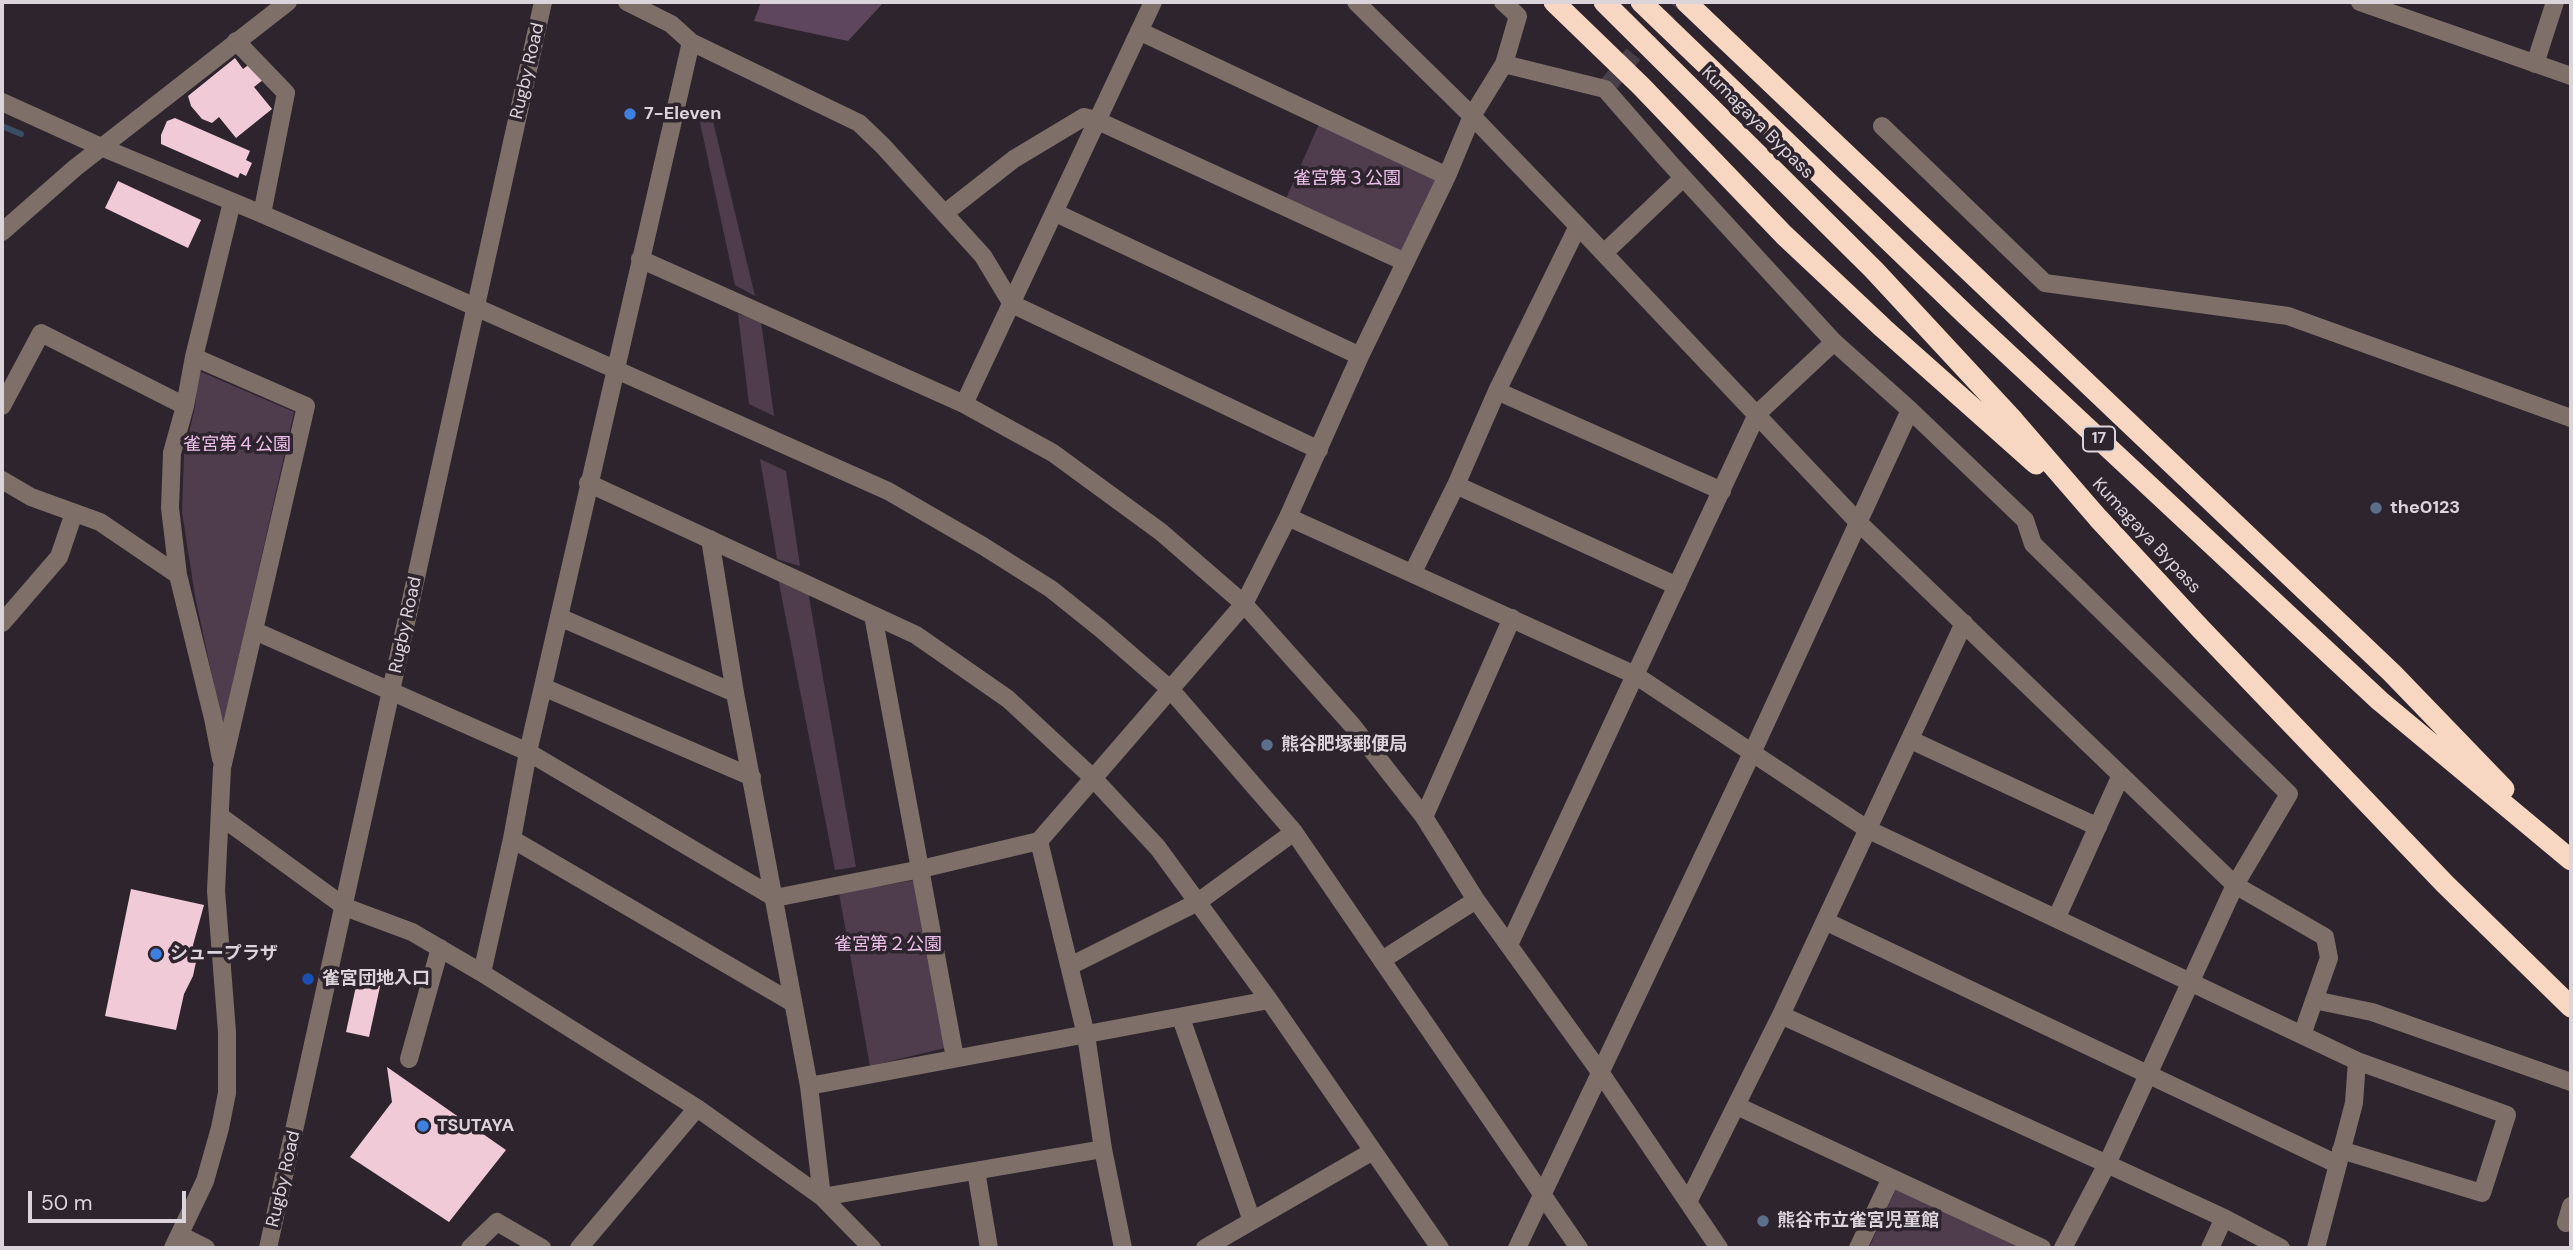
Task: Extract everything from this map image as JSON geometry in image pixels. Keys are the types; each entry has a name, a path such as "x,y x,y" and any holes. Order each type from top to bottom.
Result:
{"highway":[{"path":"1553,2 1641,86 1784,234 1873,319 2098,519"},
{"name":"Kumagaya Bypass","path":"1604,2 1874,271 2014,421 2098,519 2445,884 2571,1007"},
{"name":"Kumagaya Bypass","path":"1641,2 1966,315 2380,701 2571,860"},
{"name":"17","path":"1686,2 2392,673 2571,860"}],"street":[{"path":"2,232 101,147 288,2"},
{"name":"Rugby Road","path":"268,1248 543,2"},
{"path":"627,2 671,24 691,42 859,123 983,256 1012,304 1319,450"},
{"path":"964,404 1153,2"},
{"path":"1356,2 1472,116 1857,521 2235,885 2325,937 2329,958 2302,1035"},
{"path":"255,631 528,752 775,898 921,869 1039,841 1244,604 1288,517 1360,356 1447,176 1472,116 1504,64 1518,16 1503,2"},
{"path":"2360,2 2571,76"},
{"path":"2535,64 2555,2"},
{"path":"1139,31 1447,176"},
{"path":"236,41 286,93 262,214"},
{"path":"482,973 588,483 691,42"},
{"path":"1504,64 1605,89 1834,342 2025,520 2033,544 2289,794 2235,885 2107,1164 2063,1248"},
{"path":"2,102 475,307 888,491 1051,589 1170,689 1294,832 1579,1248"},
{"path":"945,213 1014,159 1084,117 1097,120 1405,262"},
{"path":"1882,126 2045,282 2288,316 2571,418"},
{"path":"1604,253 1683,178"},
{"path":"222,768 213,718 178,575 170,508 172,453 232,202"},
{"path":"1056,212 1360,356"},
{"path":"1413,572 1457,485 1497,391 1578,226"},
{"path":"640,259 964,404 1052,453 1160,532 1244,604 1352,725 1424,817 1476,900 1600,1072 1719,1248"},
{"path":"2,406 41,333 185,406"},
{"path":"1509,946 1757,414 1834,342"},
{"path":"194,356 306,406 222,768 216,891 227,1032 228,1093 205,1181 176,1242 205,1248"},
{"path":"1497,391 1723,491"},
{"path":"1517,1248 1752,753 1910,410"},
{"path":"2,481 31,497 100,522 178,575"},
{"path":"588,483 916,635 1008,699 1092,777 1158,848 1269,1000 1373,1151 1431,1246"},
{"path":"1457,485 1678,586"},
{"path":"2,623 59,557 74,513"},
{"path":"1288,517 1635,675 1867,829 2357,1061 2507,1115 2482,1194 2339,1157 2147,1075 1825,921"},
{"path":"710,539 735,693 809,1086 822,1197"},
{"path":"873,615 955,1058"},
{"path":"559,617 735,693"},
{"path":"1424,817 1513,618"},
{"path":"1688,1202 1781,1015 1964,622"},
{"path":"543,687 752,777"},
{"path":"1910,740 2098,827"},
{"path":"2057,917 2122,775"},
{"path":"220,816 345,906 412,932 440,948 697,1108 822,1197 853,1241 872,1248"},
{"path":"1070,966 1198,902 1294,832"},
{"path":"512,839 793,1003"},
{"path":"1039,841 1086,1035 1103,1149 1123,1248"},
{"path":"1382,960 1476,900"},
{"path":"409,1059 440,948"},
{"path":"809,1086 1269,1000"},
{"path":"2314,1000 2372,1012 2571,1082"},
{"path":"1781,1015 2224,1218 2281,1248"},
{"path":"1181,1018 1252,1221"},
{"path":"2316,1248 2354,1103 2357,1061"},
{"path":"1737,1106 2042,1248"},
{"path":"579,1248 697,1108"},
{"path":"822,1197 1103,1149"},
{"path":"1205,1248 1373,1151"},
{"path":"976,1171 989,1248"},
{"path":"1858,1248 1891,1178"},
{"path":"2566,1223 2571,1206"},
{"path":"2210,1248 2224,1218"},
{"path":"470,1248 497,1222 542,1248"}],"green space":[{"path":"698,113 711,113 755,296 735,285"},
{"name":"雀宮第３公園","path":"1322,117 1441,173 1401,254 1285,201"},
{"path":"738,314 761,321 774,416 749,404"},
{"name":"雀宮第４公園","path":"199,371 294,412 223,727 195,596 182,512 184,455 195,407"},
{"path":"760,459 786,471 800,566 777,559"},
{"path":"778,578 808,591 856,867 835,870"},
{"name":"雀宮第２公園","path":"916,880 945,1048 870,1066 839,893"},
{"path":"1896,1189 2024,1248 1869,1248"}],"shaded area":[{"path":"761,2 884,2 848,41 754,21"}],"building":[{"path":"235,58 243,69 251,63 264,79 254,87 272,109 236,138 219,117 212,123 202,119 191,106 188,96"},
{"path":"175,118 250,151 246,160 252,163 246,176 240,173 238,178 161,144 161,135 167,121"},
{"path":"118,181 201,220 188,248 105,208"},
{"name":"シュープラザ","path":"131,889 204,905 193,945 196,962 193,976 184,994 176,1030 105,1016"},
{"path":"358,977 381,982 369,1037 346,1032"},
{"name":"TSUTAYA","path":"387,1067 506,1150 449,1222 350,1157 392,1102"}],"waterway":[{"path":"2,126 21,134"}],"tunnel":[{"path":"1605,89 1676,2"}],"place":[{"name":"7-Eleven","path":"630,114"},
{"name":"the0123","path":"2376,508"},
{"name":"熊谷肥塚郵便局","path":"1267,745"},
{"name":"シュープラザ","path":"156,954"},
{"name":"雀宮団地入口","path":"308,979"},
{"name":"TSUTAYA","path":"423,1126"},
{"name":"熊谷市立雀宮児童館","path":"1763,1221"}]}
